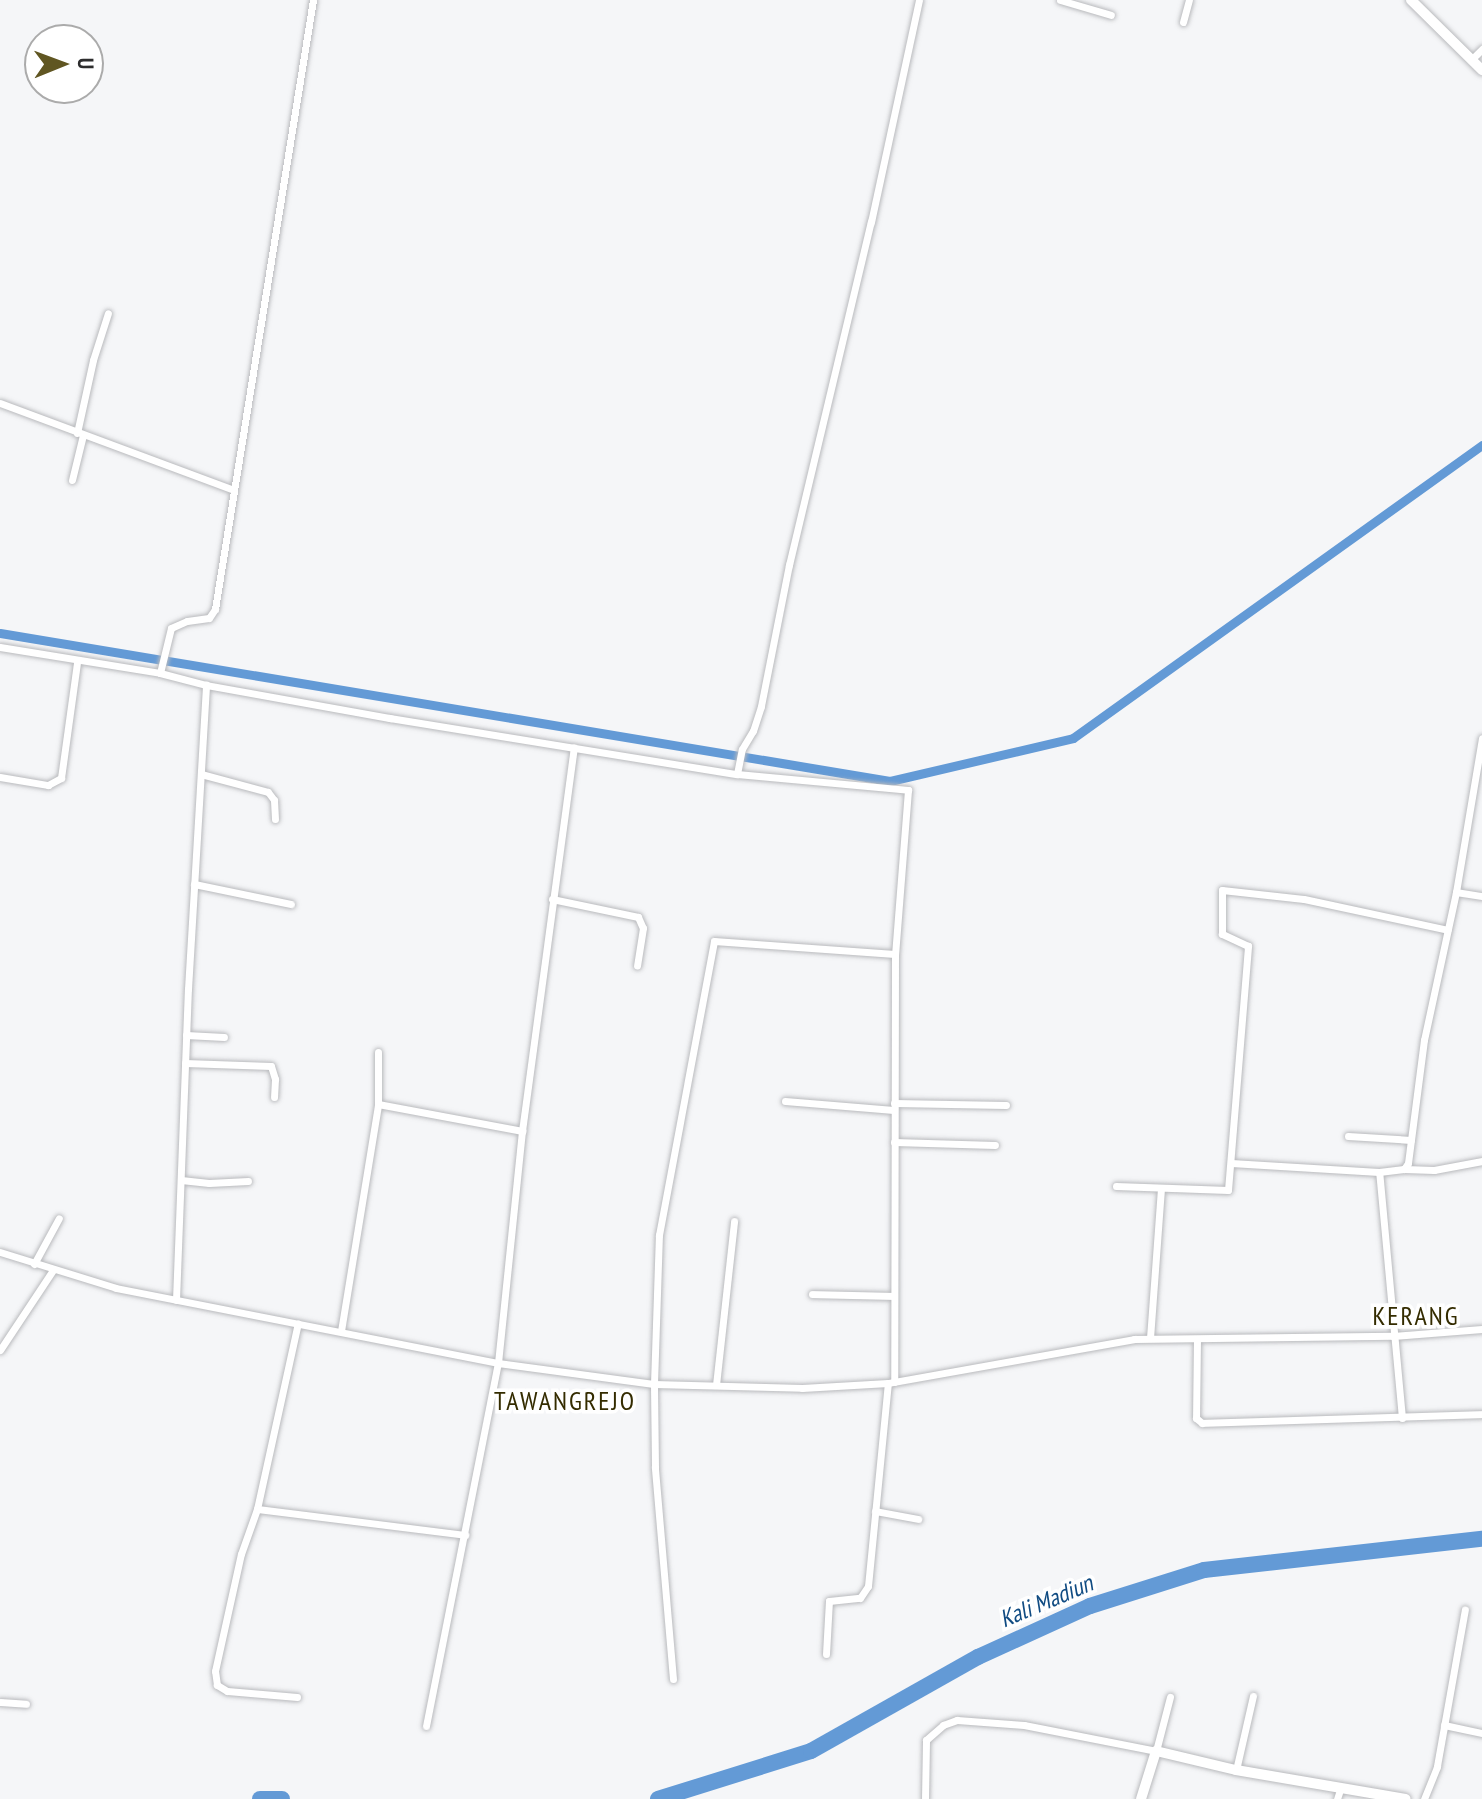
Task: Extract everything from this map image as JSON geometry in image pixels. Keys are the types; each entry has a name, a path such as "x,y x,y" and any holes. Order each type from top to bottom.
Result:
{"street":[{"path":"160,672 171,628 187,621 209,618 213,613 231,489 257,359 313,0"},
{"path":"737,771 742,749 753,731 761,706 789,565 871,222 919,0"},
{"path":"1060,0 1111,15"},
{"path":"1183,22 1189,0"},
{"path":"1411,0 1482,70"},
{"path":"1471,60 1482,49"},
{"path":"72,480 93,360 108,313"},
{"path":"0,403 231,489"},
{"path":"0,647 77,662 160,672 206,685 574,748 737,771 908,790 895,954 891,1383 866,1592 860,1598 829,1601 826,1654"},
{"path":"0,777 48,785 61,778 77,662"},
{"path":"176,1300 186,1035 206,685"},
{"path":"1404,1169 1411,1140 1424,1040 1456,892 1482,738"},
{"path":"426,1726 498,1363 522,1131 574,748"},
{"path":"201,774 268,792 274,800 275,819"},
{"path":"194,884 291,904"},
{"path":"1116,1186 1225,1192 1231,1163 1239,1022 1248,946 1222,934 1222,890 1304,899 1448,930"},
{"path":"1456,892 1482,896"},
{"path":"552,899 638,917 643,928 637,966"},
{"path":"673,1679 656,1483 654,1384 659,1235 714,941 895,954"},
{"path":"186,1035 224,1037"},
{"path":"341,1331 378,1104 378,1052"},
{"path":"185,1063 271,1066 275,1079 274,1097"},
{"path":"785,1101 894,1106 1006,1105"},
{"path":"378,1104 522,1131"},
{"path":"1348,1136 1411,1140"},
{"path":"894,1142 995,1145"},
{"path":"1231,1163 1379,1172 1434,1170 1482,1161"},
{"path":"1379,1172 1402,1418"},
{"path":"181,1180 209,1183 248,1181"},
{"path":"1150,1338 1161,1188"},
{"path":"34,1264 59,1218"},
{"path":"716,1385 734,1221"},
{"path":"0,1252 53,1270 176,1300 498,1363 654,1384 802,1388 891,1383 958,1368 1150,1338 1393,1336 1482,1329"},
{"path":"0,1350 53,1270"},
{"path":"812,1294 892,1296"},
{"path":"297,1697 227,1691 217,1685 215,1678 241,1554 257,1509 298,1323"},
{"path":"1197,1339 1198,1422 1482,1414"},
{"path":"257,1509 465,1535"},
{"path":"875,1511 918,1519"},
{"path":"1424,1799 1433,1783 1465,1609"},
{"path":"1236,1770 1253,1696"},
{"path":"1141,1799 1170,1697"},
{"path":"0,1702 26,1704"},
{"path":"925,1799 926,1740 930,1734 957,1720 1024,1725 1156,1751 1338,1794 1406,1799"},
{"path":"1444,1725 1482,1733"}],"waterway":[{"path":"0,633 890,781 1073,738 1482,445"},
{"name":"Kali Madiun","path":"658,1799 811,1751 978,1657 1090,1606 1204,1570 1482,1539"},
{"name":"Kali Madiun","path":"260,1799 282,1799"}],"district":[{"name":"KERANG","path":"1416,1316"},
{"name":"TAWANGREJO","path":"565,1401"}]}
